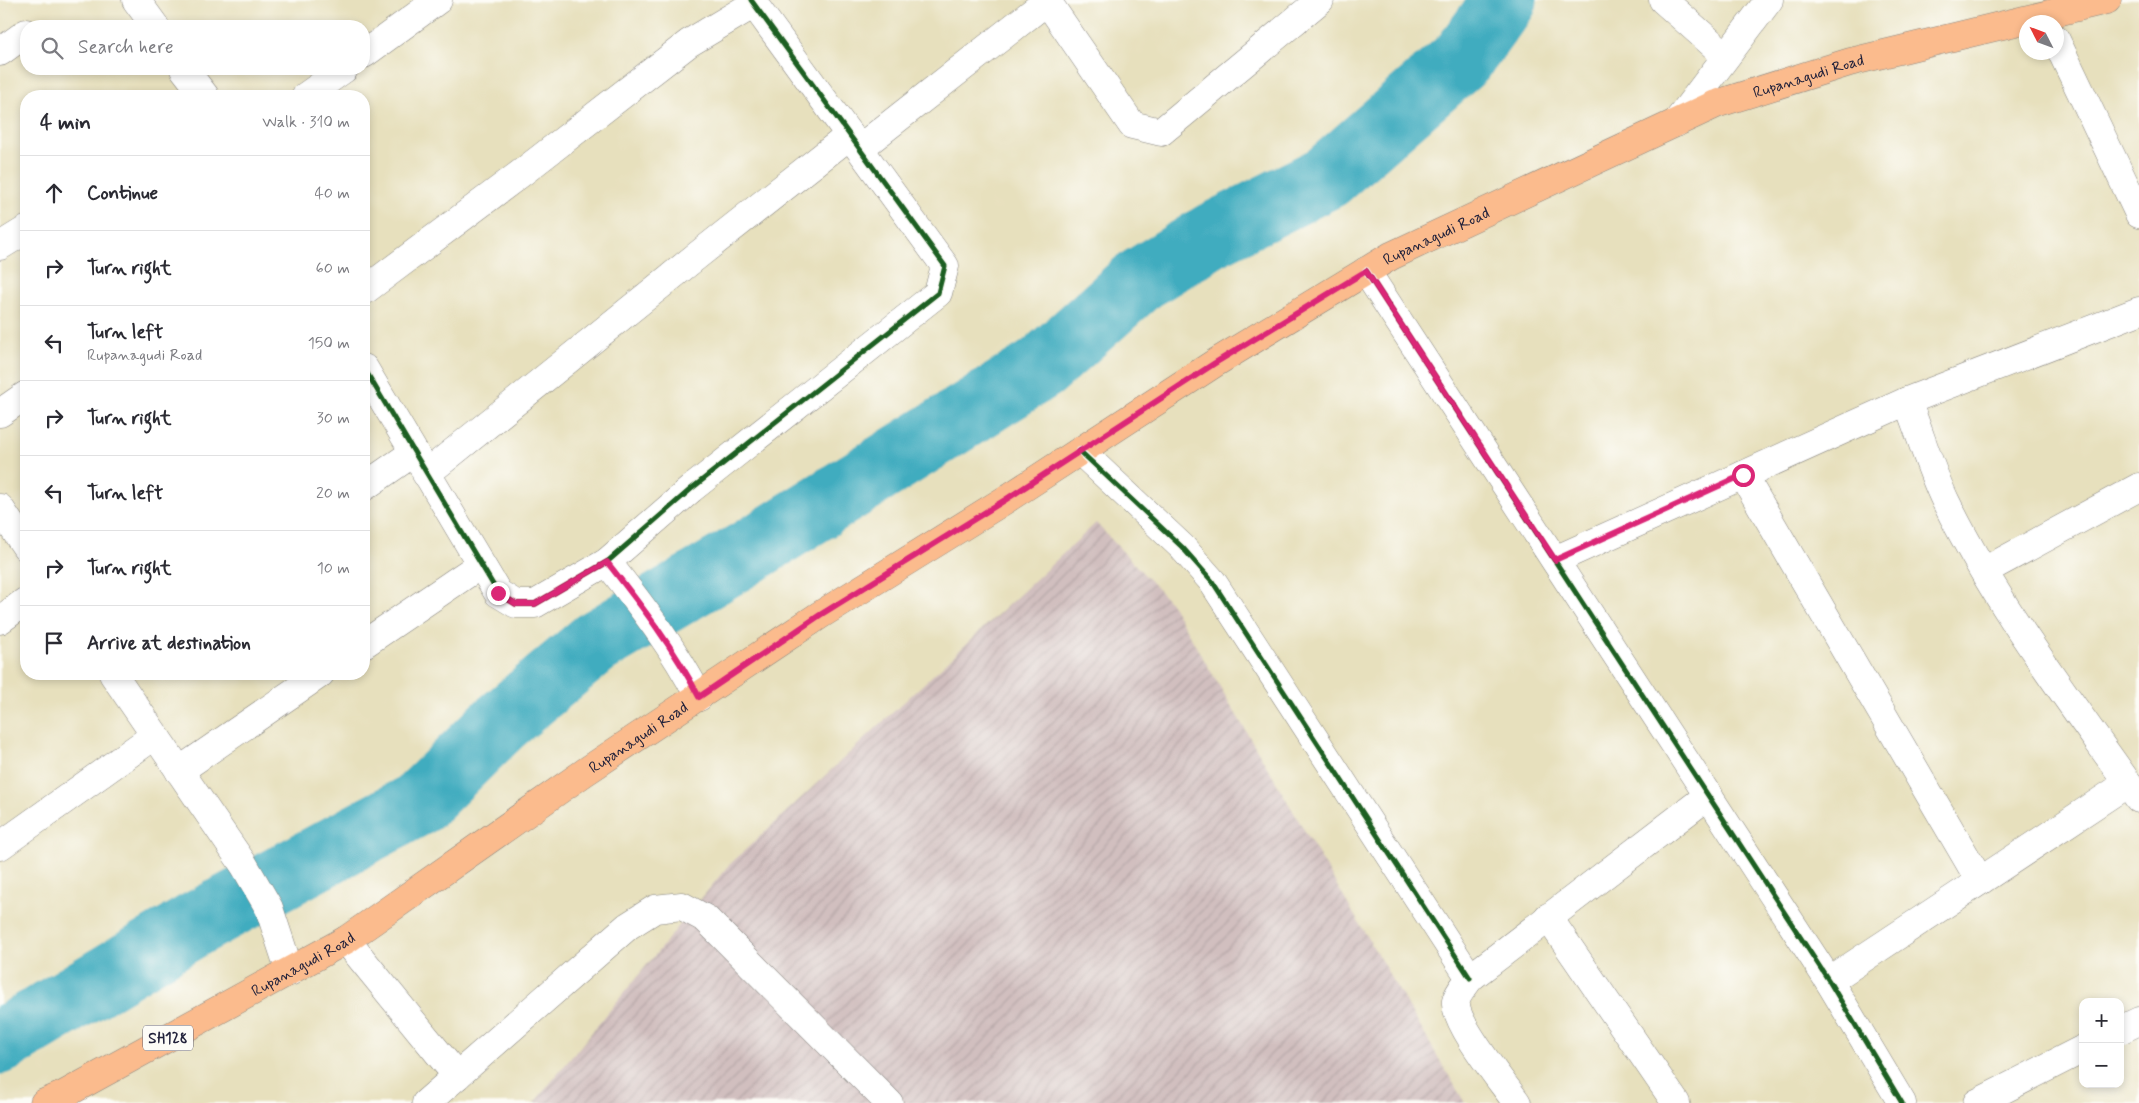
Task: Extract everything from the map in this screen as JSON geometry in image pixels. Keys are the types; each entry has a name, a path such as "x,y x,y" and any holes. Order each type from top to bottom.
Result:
{"main road":[{"name":"Rupanagudi Road","path":"2059,15 2107,0"},
{"name":"Rupanagudi Road","path":"44,1103 290,972 346,940 585,772 820,615 1080,451 1215,363 1391,256 1716,104 1850,62 2019,25"}],"street":[{"path":"136,0 150,20"},
{"path":"370,50 438,0"},
{"path":"370,485 420,464 698,255 1047,0 1132,125 1161,132 1320,0"},
{"path":"1663,0 1726,56"},
{"path":"1676,123 1769,0"},
{"path":"370,286 524,171 689,43 752,2 944,266 938,293 691,489 607,562 535,604 516,604 498,593 370,378"},
{"path":"0,52 20,37"},
{"path":"2064,57 2139,214"},
{"path":"189,75 200,90"},
{"path":"314,90 336,75"},
{"path":"0,246 20,234"},
{"path":"1366,271 1829,980 1902,1103"},
{"path":"1555,560 1908,400 2139,310"},
{"path":"0,413 20,399"},
{"path":"1829,980 1980,881 2133,791 2062,691 1984,572 1944,499 1908,400"},
{"path":"1080,451 1182,547 1212,581 1470,978"},
{"path":"1743,475 1980,881"},
{"path":"1984,572 2139,487"},
{"path":"0,508 20,538"},
{"path":"607,562 635,597 680,661 699,697"},
{"path":"370,640 480,565"},
{"path":"0,620 20,605"},
{"path":"117,680 244,865 269,908 290,972"},
{"path":"179,771 311,680"},
{"path":"0,846 154,736"},
{"path":"1517,1103 1457,1014 1456,1000 1470,978 1709,795"},
{"path":"426,1103 628,926 655,909 682,906 706,919 890,1103"},
{"path":"1548,918 1676,1103"},
{"path":"346,940 457,1076"},
{"path":"2124,1028 2139,1021"},
{"path":"1977,1103 2079,1051"}],"shaded area":[{"path":"1096,523 1170,602 1465,1103 534,1103 727,867"}],"waterway":[{"path":"0,1042 194,925 419,803 499,724 595,643 745,554 1041,368 1138,281 1212,235 1327,177 1463,58 1505,0"}],"cycle path":[{"path":"370,378 498,593 516,604 535,604 607,562 691,489 938,293 945,266 751,0"},
{"path":"1366,271 1829,981 1902,1103"},
{"path":"1080,451 1182,547 1212,581 1470,978"}],"route":[{"path":"498,593 516,604 535,604 607,562 635,597 680,661 699,697 820,615 1005,500 1215,363 1366,271 1555,560 1743,475"}]}
